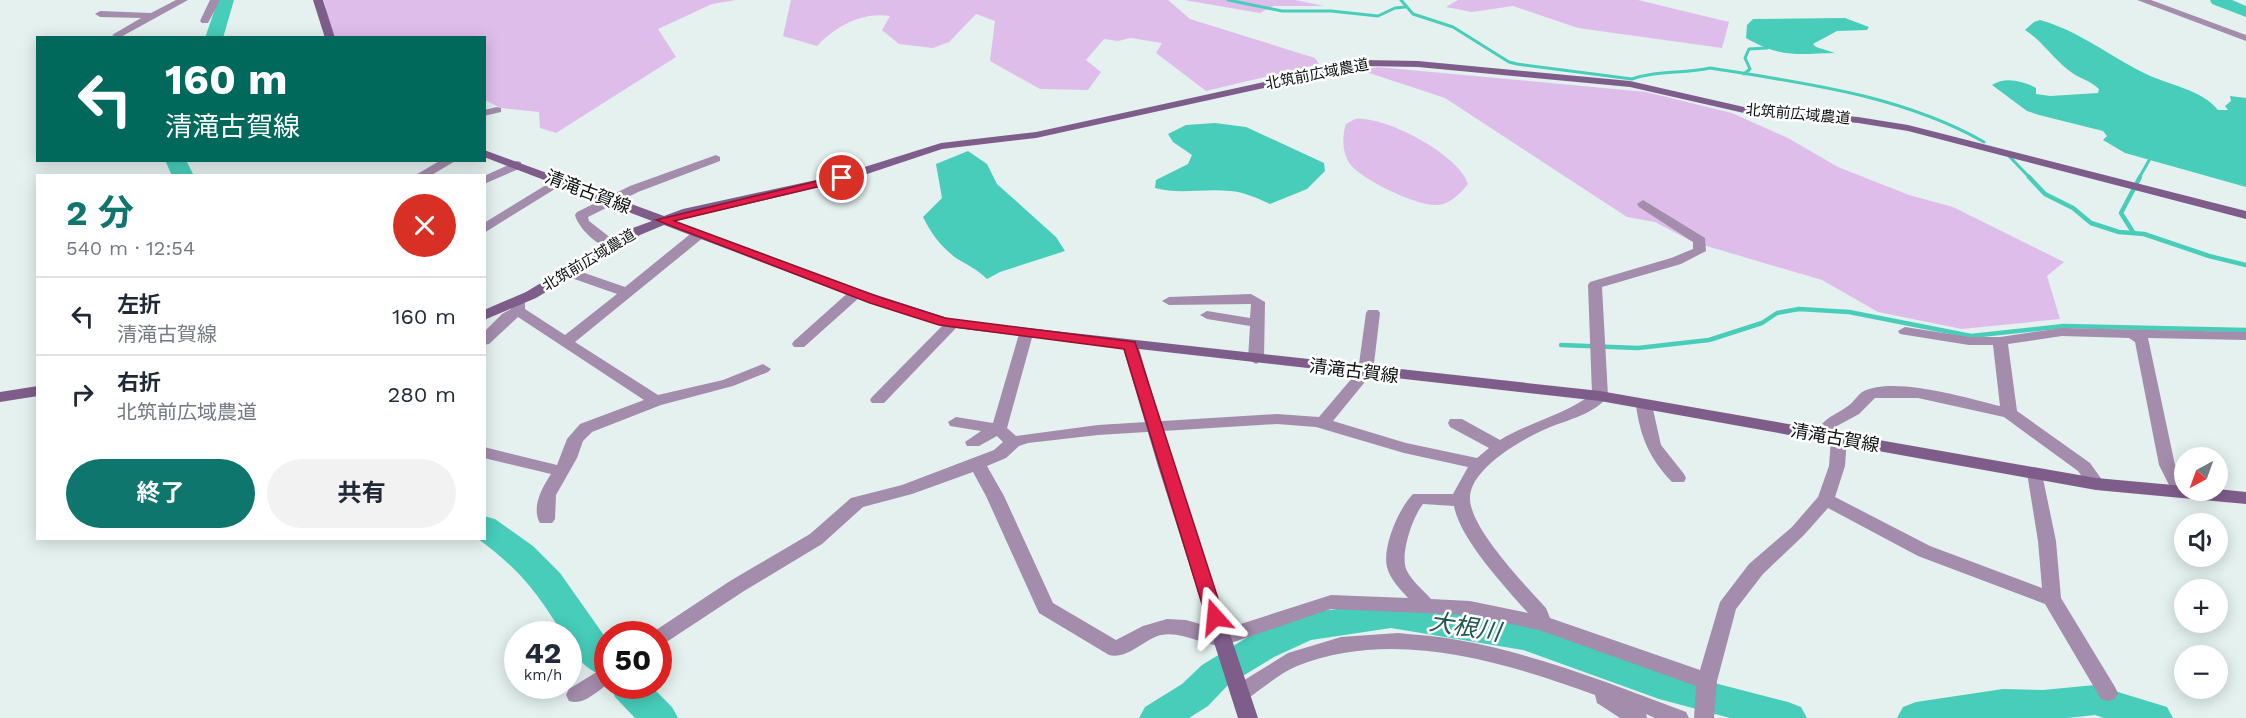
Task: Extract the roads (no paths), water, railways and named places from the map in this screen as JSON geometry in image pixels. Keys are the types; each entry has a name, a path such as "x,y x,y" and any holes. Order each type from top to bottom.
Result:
{"main road":[{"path":"318,0 329,36"},
{"name":"北筑前広域農道","path":"486,315 518,306 611,245 661,220 842,178 941,146 1036,135 1343,66 1380,62 1630,84 1744,110 1858,120 1908,128 2246,215"},
{"name":"清滝古賀線","path":"486,154 856,293 952,324 1256,360 1600,396 2096,484 2174,492"},
{"path":"1130,345 1248,718"},
{"path":"0,398 36,391"},
{"name":"清滝古賀線","path":"2228,497 2246,498"}],"street":[{"path":"117,35 150,15 183,0"},
{"path":"205,21 215,0"},
{"path":"2142,0 2246,38"},
{"path":"100,14 150,15"},
{"path":"486,113 497,110"},
{"path":"611,245 583,224 581,215 610,200 716,159"},
{"path":"424,174 447,162"},
{"path":"486,179 517,165"},
{"path":"486,228 559,181"},
{"path":"1541,623 1539,613 1488,555 1460,500 1463,489 1480,464 1502,447 1537,427 1587,406 1600,396 1595,285 1676,261 1699,251 1700,242 1642,204"},
{"path":"566,342 699,234"},
{"path":"568,272 626,292"},
{"path":"799,344 856,293"},
{"path":"1168,301 1251,298 1258,302 1256,360"},
{"path":"486,339 518,306 566,342 656,401"},
{"path":"1322,424 1365,372 1373,313"},
{"path":"1207,315 1257,323"},
{"path":"878,400 952,324"},
{"path":"1905,331 1969,341 2000,341 2062,332 2246,336"},
{"path":"2131,333 2142,340 2167,465 2174,479"},
{"path":"974,442 999,429 1026,334"},
{"path":"2000,341 2009,413"},
{"path":"546,519 547,495 569,458 575,439 586,428 656,401 728,383 763,369"},
{"path":"1704,718 1707,681 1727,607 1756,569 1798,531 1826,499 1837,466 1831,437 1825,427 1833,419 1853,410 1864,398 1880,391 1966,403 2009,413 2084,467 2096,484"},
{"path":"1644,405 1653,451 1678,478"},
{"path":"672,629 816,538 856,502 906,490 978,464 1000,454 1013,442 1098,430 1277,419 1322,424 1404,448 1480,464"},
{"path":"956,422 999,429 1013,442"},
{"path":"1456,423 1502,447"},
{"path":"486,452 560,471"},
{"path":"978,464 995,496 1046,609 1070,620 1116,649 1150,629 1169,626 1189,629 1224,644 1331,602 1428,608 1470,608 1541,623 1707,681"},
{"path":"2035,472 2047,541 2052,599 2108,693"},
{"path":"1428,608 1396,568 1395,557 1409,509 1419,498 1460,500"},
{"path":"1826,499 1924,551 2052,599"},
{"path":"1240,693 1252,683 1293,659 1329,647 1373,642 1436,645 1516,660 1679,718"},
{"path":"1578,681 1637,718"}],"waterway":[{"name":"大根川","path":"215,36 226,0"},
{"path":"1228,0 1282,11 1331,11 1378,16 1395,8 1405,7"},
{"path":"1401,0 1413,14 1453,27 1509,62 1517,64 1632,79 1651,74 1710,68 1745,73"},
{"path":"2218,0 2246,12"},
{"path":"1745,73 1750,69 1745,58 1749,49 1767,48"},
{"path":"1745,73 1851,93 1885,102 1952,126 1984,142"},
{"path":"2009,156 2030,178"},
{"path":"2139,178 2151,157"},
{"name":"大根川","path":"176,162 182,174"},
{"path":"2029,177 2045,194 2073,208 2091,223 2119,232 2144,234 2209,256 2246,265"},
{"path":"2133,232 2121,213 2140,177"},
{"path":"1561,345 1638,348 1709,340 1762,323 1777,313 1799,309 1849,312 1971,336 2064,326 2246,330"},
{"name":"大根川","path":"486,528 521,554 548,582 594,650"},
{"name":"大根川","path":"1158,718 1195,695 1215,675 1261,647 1306,627 1391,615 1525,637 1659,684 1788,718"},
{"name":"大根川","path":"641,699 659,718"},
{"name":"大根川","path":"1916,718 2003,704 2043,705 2095,700 2154,718"}]}
